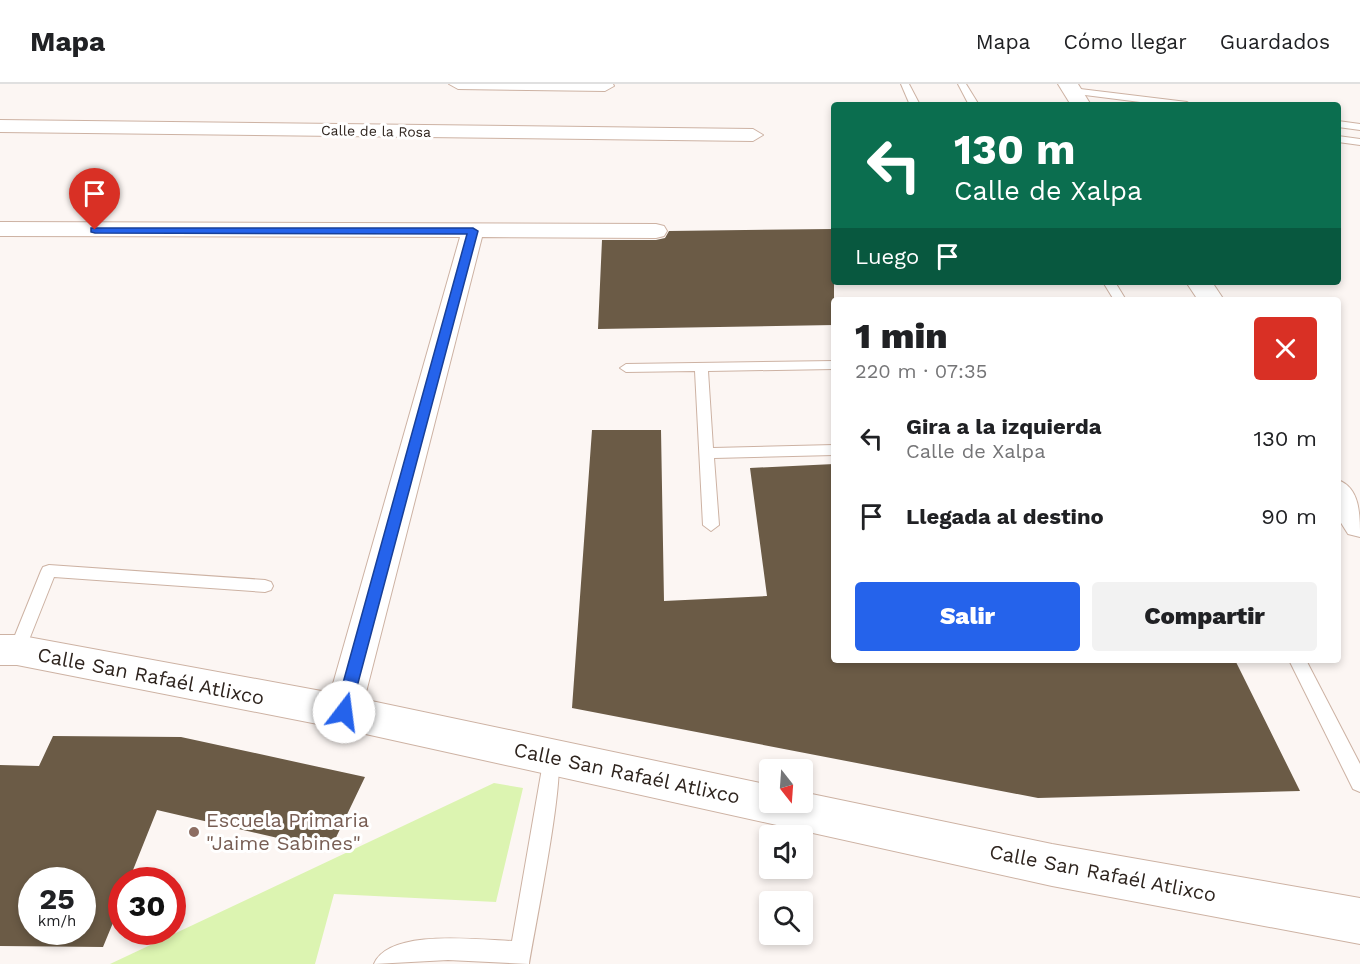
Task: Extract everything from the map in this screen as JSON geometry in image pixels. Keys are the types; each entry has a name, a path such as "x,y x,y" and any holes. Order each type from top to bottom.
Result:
{"street":[{"path":"458,84 604,86"},
{"name":"Calle de la Rosa","path":"0,126 753,135"},
{"path":"0,229 656,231"},
{"path":"344,712 473,231"},
{"path":"1341,496 1360,525"},
{"name":"Calle San Rafaél Atlixco","path":"8,650 344,712 1052,865 1360,921"}],"lane":[{"path":"905,84 914,102"},
{"path":"962,84 972,102"},
{"path":"1074,93 1159,102"},
{"path":"1341,124 1360,127"},
{"path":"1341,139 1360,142"},
{"path":"626,368 831,365"},
{"path":"701,367 711,525"},
{"path":"706,453 831,450"},
{"path":"8,650 49,571 265,586"},
{"path":"1300,663 1360,783"},
{"path":"385,964 388,959 413,950 519,958 551,757"}],"green space":[{"path":"494,783 523,788 496,902 334,894 315,964 110,964 150,945 186,945 186,928"}],"building":[{"path":"831,229 831,285 834,285 834,297 831,297 831,325 598,329 602,240 656,240 665,238 669,231"},
{"path":"592,430 661,430 664,601 767,596 750,468 831,464 831,663 1236,663 1300,791 1038,798 572,708"},
{"path":"53,736 181,737 365,777 330,850 157,810 134,867 108,867 108,935 103,947 0,946 0,765 39,766"}],"place":[{"name":"Escuela Primaria \"Jaime Sabines\"","path":"194,832"}],"route":[{"path":"95,230 473,231 344,712"}]}
